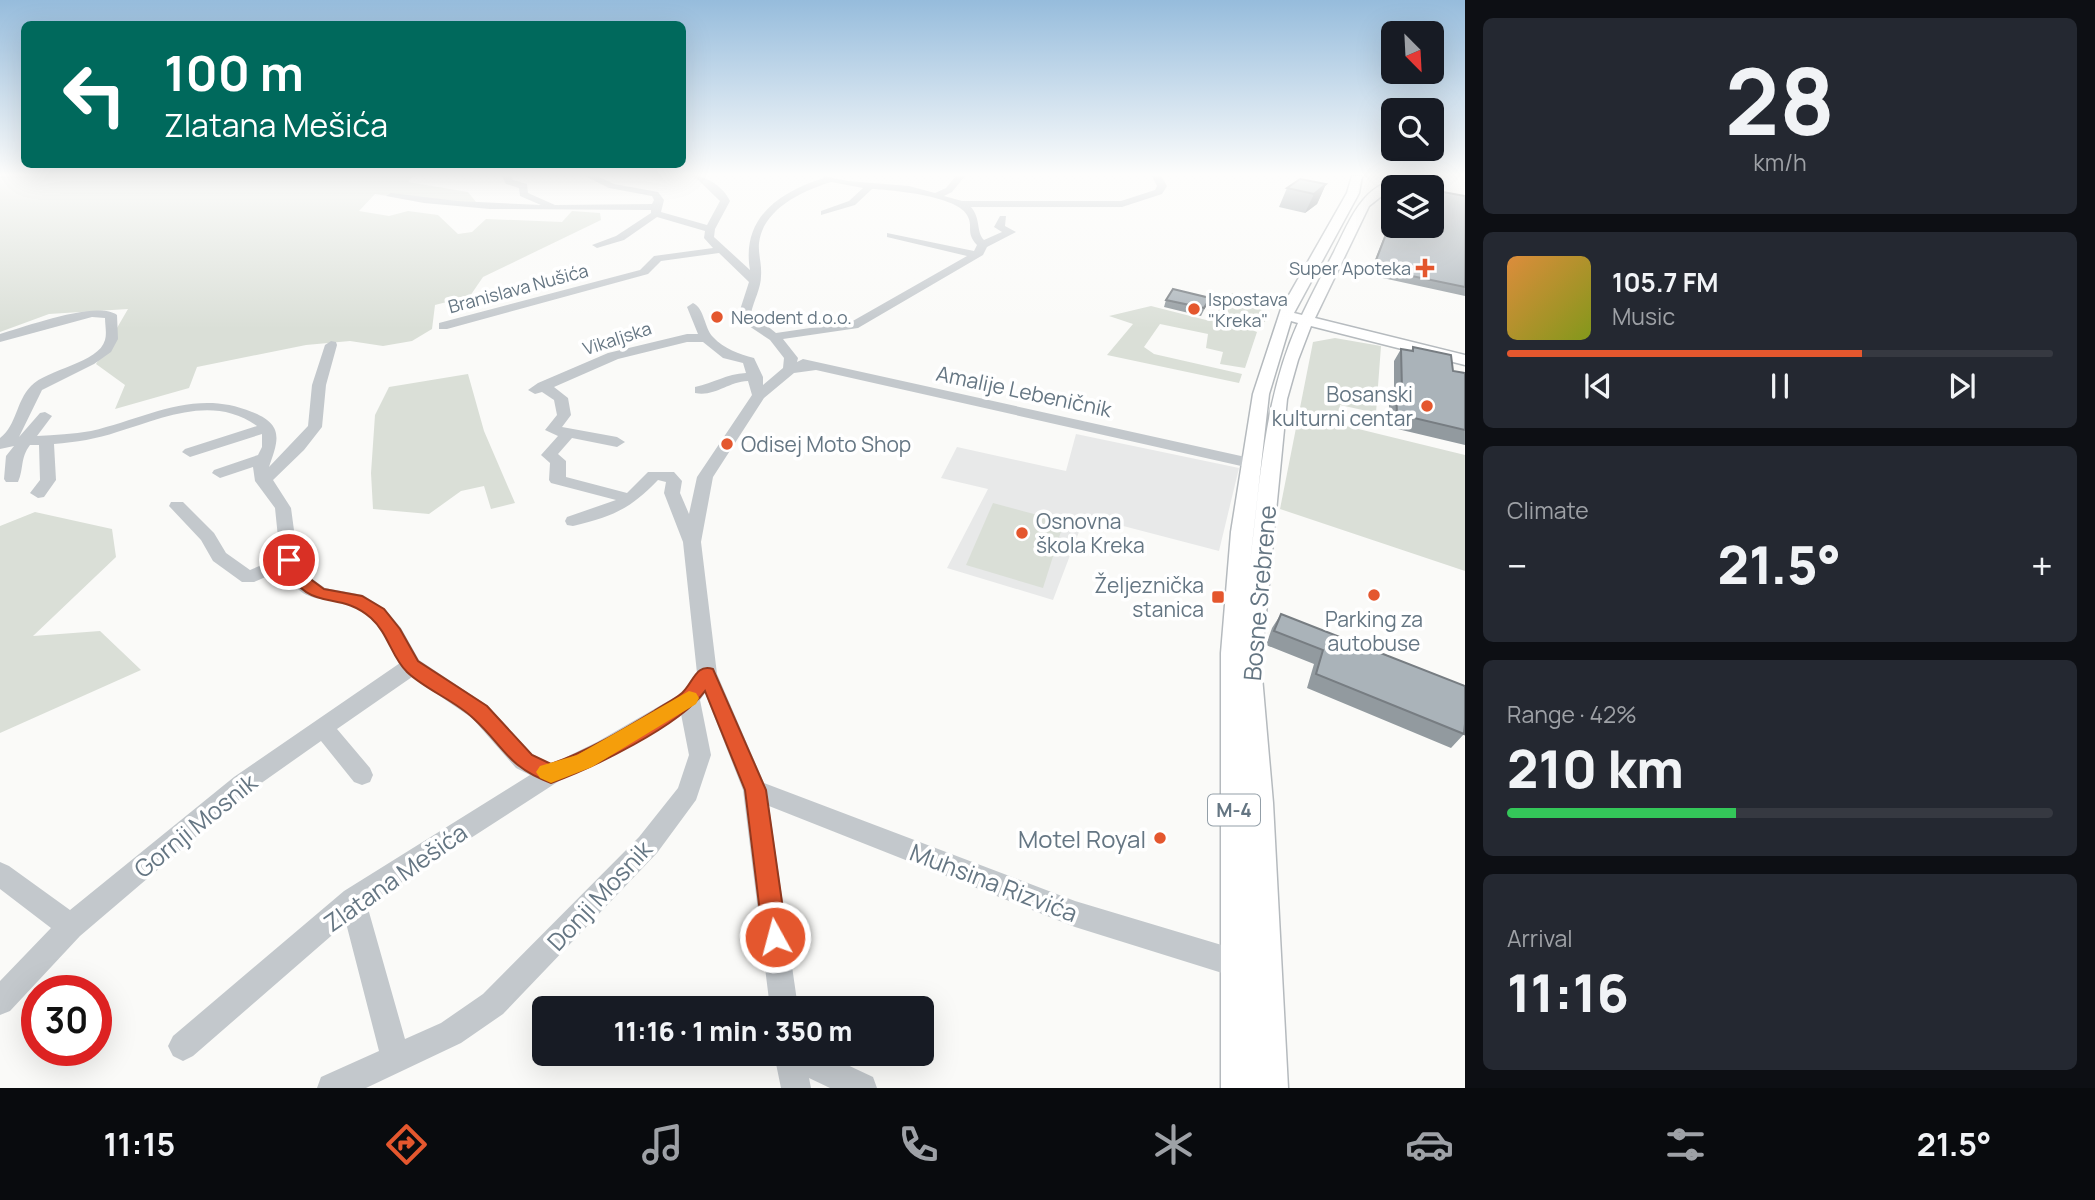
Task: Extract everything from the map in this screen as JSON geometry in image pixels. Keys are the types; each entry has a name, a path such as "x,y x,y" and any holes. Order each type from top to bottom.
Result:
{"main road":[{"name":"M-4","path":"1287,313 1335,227"},
{"name":"M-4","path":"1306,317 1352,227"},
{"path":"1287,313 1465,355"},
{"name":"Bosne Srebrene","path":"1239,1088 1233,653 1241,532 1250,463 1261,394 1287,313"},
{"path":"1306,317 1465,360"},
{"name":"Bosne Srebrene","path":"1270,1088 1259,803 1248,665 1279,399 1283,380 1306,317"}],"street":[{"name":"Branislava Nušića","path":"597,245 620,238 634,227"},
{"path":"704,227 710,229 709,239 755,281"},
{"path":"692,541 705,477 758,386 790,364 774,337 753,323 746,313 748,298 755,281 756,267 752,253 758,227"},
{"path":"975,227 974,236 979,248"},
{"path":"774,337 854,325 910,295 979,248 1012,232 999,227"},
{"path":"927,234 979,248"},
{"path":"891,235 952,248 979,248"},
{"name":"Branislava Nušića","path":"443,326 644,272 658,258 720,250"},
{"path":"693,307 706,338 728,355 749,361 758,386"},
{"path":"0,338 92,313 111,315 111,342 107,349 97,358 38,386 29,396 23,417 2,443"},
{"name":"Vikaljska","path":"568,433 552,430 565,415 561,398 539,388 628,351 687,338 706,338"},
{"path":"263,481 299,447 315,427 319,385 331,345"},
{"name":"Amalije Lebeničnik","path":"790,364 1250,463"},
{"path":"700,390 710,389 729,378 758,386"},
{"path":"2,443 91,435 187,405 232,409 254,417 267,428 272,446 260,468 263,481 283,508 289,560 298,578 320,594 356,600 378,614 394,633 412,666 480,712 524,761 551,774"},
{"path":"12,479 14,456 45,416"},
{"path":"190,452 267,428"},
{"path":"617,442 568,433 549,454 558,461 557,480 630,499"},
{"path":"38,493 48,480 46,441"},
{"path":"220,473 266,458"},
{"path":"573,521 615,509 630,499 654,475 667,475 674,481 672,493 692,541 707,674 755,790 782,996"},
{"path":"177,506 208,537 219,557 248,578 289,560"},
{"name":"Gornji Mosnik","path":"0,1001 71,927 242,783 412,666"},
{"path":"689,699 707,674"},
{"name":"Zlatana Mešića","path":"183,1046 353,900 551,774 585,761 689,699"},
{"name":"Donji Mosnik","path":"332,1088 450,1033 493,1004 648,845 688,793 700,755 689,699"},
{"path":"323,728 362,775"},
{"name":"Muhsina Rizvića","path":"755,790 1075,914 1236,963"},
{"path":"0,874 71,927"},
{"path":"353,900 396,1059"},
{"path":"793,1066 796,1088"},
{"path":"816,1066 862,1088"}],"shaded area":[{"path":"0,227 450,227 458,234 472,232 478,227 587,227 483,277 470,296 435,305 432,329 412,341 383,346 350,341 306,345 197,367 189,388 115,409 125,385 96,364 128,309 49,314 0,332"},
{"path":"1232,293 1266,313 1265,322 1243,318 1239,325 1257,332 1245,368 1220,364 1223,352 1206,348 1208,334 1160,324 1144,347 1154,354 1242,374 1239,383 1107,355 1133,324 1109,316 1151,306 1210,321"},
{"path":"1335,338 1381,346 1376,413 1340,405 1338,424 1465,455 1465,571 1280,509 1313,342"},
{"path":"468,374 484,431 515,503 491,509 484,486 461,491 429,514 373,509 371,473 375,415 389,387"},
{"name":"Osnovna škola Kreka","path":"1076,434 1239,468 1219,551 1085,516 1053,600 947,568 988,489 941,478 957,447 1066,471"},
{"path":"993,503 1064,522 1043,588 966,565"},
{"path":"35,512 112,529 116,557 33,636 100,631 141,670 0,733 0,526"}],"building":[{"path":"1444,227 1465,227 1465,287 1373,268 1385,238 1444,238"},
{"path":"1173,289 1210,298 1204,308 1166,300"},
{"name":"Bosanski kulturni centar","path":"1413,347 1451,355 1453,371 1465,373 1465,430 1397,414 1396,388 1402,389 1401,349 1413,351"},
{"path":"1281,614 1465,686 1464,734 1316,674 1323,650 1274,631"}],"slow traffic":[{"path":"547,772 551,774 585,761 689,698"}],"place":[{"name":"Super Apoteka","path":"1425,268"},
{"name":"Ispostava \"Kreka\"","path":"1194,309"},
{"name":"Neodent d.o.o.","path":"717,317"},
{"name":"Bosanski kulturni centar","path":"1427,406"},
{"name":"Odisej Moto Shop","path":"727,444"},
{"name":"Osnovna škola Kreka","path":"1022,533"},
{"name":"Parking za autobuse","path":"1374,595"},
{"name":"Željeznička stanica","path":"1218,597"},
{"name":"Motel Royal","path":"1160,838"}],"route":[{"path":"289,560 298,578 320,594 356,600 378,614 394,633 412,666 480,712 524,761 551,774 585,761 689,699 707,674 755,790 775,937"}]}
